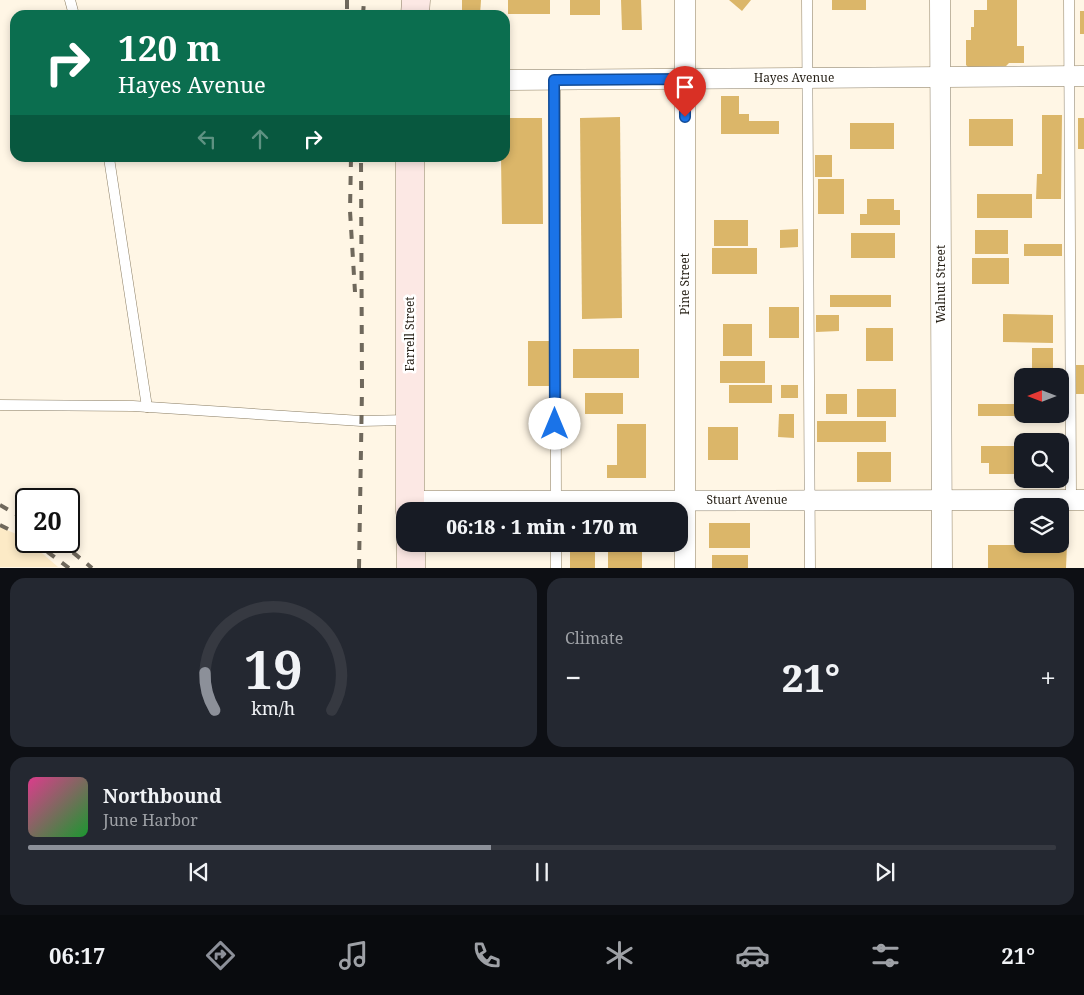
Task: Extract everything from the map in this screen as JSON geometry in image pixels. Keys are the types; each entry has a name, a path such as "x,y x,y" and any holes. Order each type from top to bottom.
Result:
{"main road":[{"name":"Farrell Street","path":"410,162 410,502"},
{"path":"411,552 411,568"}],"street":[{"name":"Pine Street","path":"685,0 685,568"},
{"name":"Walnut Street","path":"940,0 942,568"},
{"name":"Hayes Avenue","path":"510,80 1076,76"},
{"name":"Stuart Avenue","path":"658,502 1078,500"}],"lane":[{"path":"807,0 810,568"},
{"path":"1069,0 1076,76 1078,500"},
{"path":"554,80 556,502"},
{"path":"110,162 147,407"},
{"path":"0,405 147,407 361,420 409,420"},
{"path":"556,552 556,568"}],"shaded area":[{"path":"0,527 15,534 15,553 42,553 58,567 0,567"}],"building":[{"path":"462,0 481,0 480,10 462,10"},
{"path":"508,0 550,0 550,14 510,14 510,10 508,10"},
{"path":"570,0 600,0 600,15 570,15"},
{"path":"621,0 641,0 642,30 622,30"},
{"path":"729,0 751,0 742,11"},
{"path":"832,0 866,0 866,10 832,10"},
{"path":"987,0 1017,0 1017,46 1024,46 1024,63 1009,63 1002,70 971,70 966,65 966,40 971,40 971,27 974,27 974,10 987,10"},
{"path":"1080,11 1084,11 1084,34 1080,34"},
{"path":"721,96 739,96 739,114 749,114 749,121 779,121 779,134 721,134"},
{"path":"1042,115 1062,115 1061,199 1036,199 1037,174 1042,174"},
{"path":"620,117 622,318 582,319 580,118"},
{"path":"510,118 542,118 543,224 502,224 501,162 510,162"},
{"path":"1078,118 1084,118 1084,149 1078,149"},
{"path":"969,119 1013,119 1013,146 969,146"},
{"path":"850,123 894,123 894,149 850,149"},
{"path":"815,155 832,155 832,177 815,177"},
{"path":"818,179 844,179 844,214 818,214"},
{"path":"977,194 1032,194 1032,218 977,218"},
{"path":"867,199 894,199 894,210 900,210 900,225 860,225 860,214 867,214"},
{"path":"714,220 748,220 748,246 714,246"},
{"path":"798,229 798,247 780,248 780,230"},
{"path":"975,230 1008,230 1008,254 975,254"},
{"path":"851,233 895,233 895,258 851,258"},
{"path":"1024,244 1062,244 1062,256 1024,256"},
{"path":"712,248 757,248 757,274 712,274"},
{"path":"972,258 1009,258 1009,284 972,284"},
{"path":"830,295 891,295 891,307 830,307"},
{"path":"769,307 799,307 799,338 769,338"},
{"path":"1003,314 1053,315 1053,343 1003,342"},
{"path":"816,315 839,315 839,331 816,332"},
{"path":"723,324 752,324 752,356 723,356"},
{"path":"866,328 893,328 893,361 866,361"},
{"path":"528,341 551,341 551,386 528,386"},
{"path":"1032,348 1053,348 1053,368 1032,368"},
{"path":"573,349 639,349 639,378 573,378"},
{"path":"720,361 765,361 765,383 720,383"},
{"path":"1076,365 1084,365 1084,394 1076,394"},
{"path":"729,385 772,385 772,403 729,403"},
{"path":"781,385 798,385 798,398 781,398"},
{"path":"857,389 896,389 896,417 857,417"},
{"path":"585,393 623,393 623,414 585,414"},
{"path":"826,394 847,394 847,414 826,414"},
{"path":"978,404 1014,404 1014,416 978,416"},
{"path":"779,414 794,414 794,438 778,437"},
{"path":"817,421 886,421 886,442 817,442"},
{"path":"617,424 646,424 646,478 607,478 607,465 617,465"},
{"path":"708,427 738,427 738,460 708,460"},
{"path":"981,446 1014,446 1014,474 989,474 989,463 981,463"},
{"path":"857,452 891,452 891,482 857,482"},
{"path":"709,523 750,523 750,548 709,548"},
{"path":"988,545 1014,545 1014,553 1067,553 1066,568 988,568"},
{"path":"570,552 595,552 595,568 570,568"},
{"path":"608,552 642,552 642,568 608,568"},
{"path":"712,555 748,555 748,568 712,568"}],"railway":[{"path":"347,0 347,10"},
{"path":"363,10 364,0"},
{"path":"351,162 350,211 355,292"},
{"path":"359,568 362,389 361,162"},
{"path":"0,505 15,514"},
{"path":"0,525 15,532"},
{"path":"49,553 69,568"},
{"path":"74,553 92,568"}],"route":[{"path":"555,424 554,80 685,79 685,117"}]}
